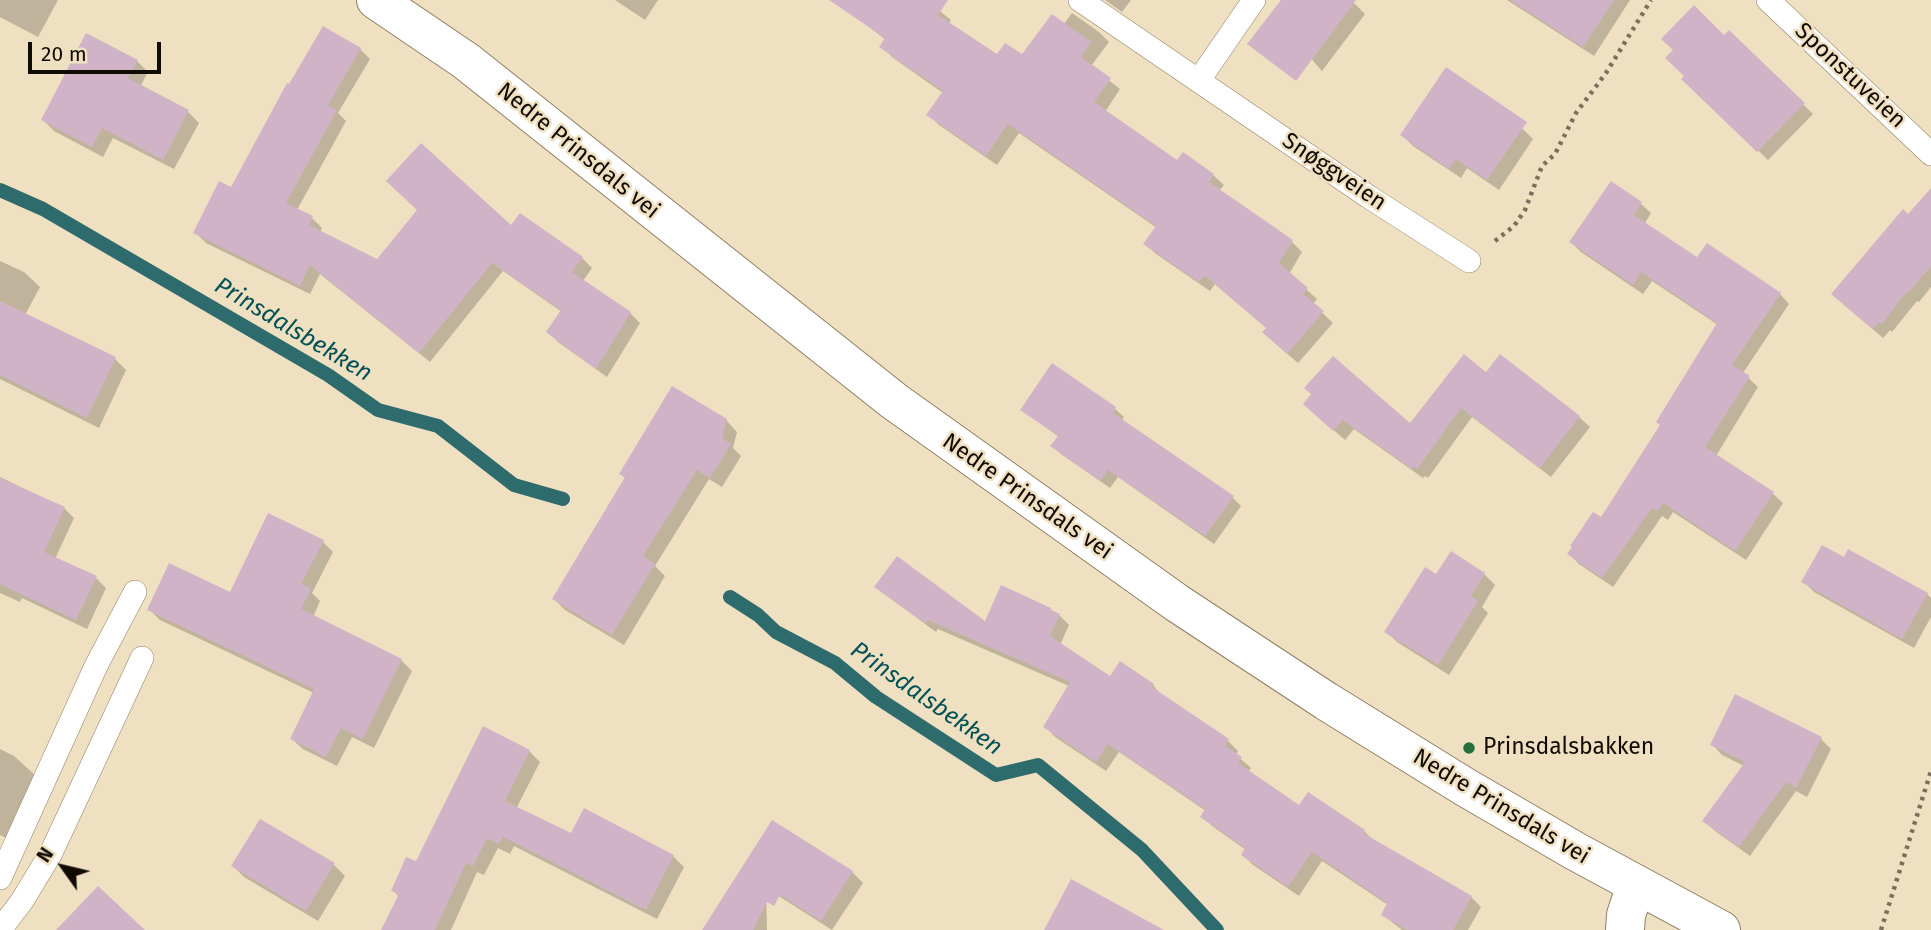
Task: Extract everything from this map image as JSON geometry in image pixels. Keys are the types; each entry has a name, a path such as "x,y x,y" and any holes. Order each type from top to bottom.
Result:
{"main road":[{"name":"Nedre Prinsdals vei","path":"376,0 473,66 894,401 1104,552 1326,701 1476,793 1636,885 1721,930"},
{"path":"1625,930 1626,915 1636,885"}],"lane":[{"name":"Snøggveien","path":"1080,0 1369,197 1469,261"},
{"path":"1199,80 1254,0"},
{"name":"Sponstuveien","path":"1768,0 1931,153"},
{"path":"0,878 96,666 135,592"},
{"path":"0,924 6,922 22,901 51,853 142,658"}],"path":[{"path":"1469,261 1514,226 1525,210 1542,166 1555,154 1576,113 1606,73 1651,0"},
{"path":"1881,930 1931,771"}],"building":[{"path":"829,0 948,0 938,15 997,54 1005,43 1022,54 1052,14 1091,42 1081,57 1111,78 1094,102 1177,160 1183,152 1214,174 1209,182 1293,240 1279,263 1308,288 1303,294 1324,311 1287,354 1262,332 1266,328 1204,275 1199,282 1143,244 1156,226 1008,124 986,156 926,115 943,91 879,47 885,38"},
{"path":"1281,0 1356,0 1296,81 1247,44"},
{"path":"1510,0 1614,0 1583,47"},
{"path":"1694,5 1724,35 1729,30 1805,103 1757,152 1681,79 1684,76 1665,58 1673,50 1661,39"},
{"path":"323,26 361,48 328,105 337,110 286,203 313,216 309,225 377,259 417,210 386,181 421,143 511,225 520,213 583,257 572,272 631,312 596,369 546,332 561,310 492,263 419,353 310,265 300,286 193,233 219,181 231,187 287,83 289,84"},
{"path":"86,33 138,60 128,78 189,110 163,160 102,128 92,147 41,120"},
{"path":"1446,67 1527,122 1487,180 1456,159 1449,169 1400,135"},
{"path":"1611,181 1642,202 1634,215 1697,257 1707,243 1781,293 1732,365 1750,376 1705,447 1774,492 1735,551 1663,503 1657,511 1652,508 1602,578 1567,554 1572,547 1570,546 1593,512 1601,517 1660,425 1656,422 1717,323 1641,272 1633,285 1569,242"},
{"path":"1931,188 1931,266 1908,293 1906,292 1882,324 1879,322 1873,329 1831,294 1903,209 1908,214"},
{"path":"0,301 116,357 87,418 0,375"},
{"path":"1464,354 1486,372 1500,354 1580,416 1540,468 1461,408 1417,469 1414,466 1412,469 1343,420 1333,431 1303,404 1311,394 1304,388 1333,356 1410,423"},
{"path":"1052,363 1116,407 1113,413 1234,496 1205,536 1108,470 1100,481 1050,446 1058,436 1020,410"},
{"path":"672,386 727,419 722,438 731,444 710,478 697,470 643,556 655,564 612,635 552,599 625,477 619,474"},
{"path":"0,478 65,507 44,552 97,576 76,620 0,584"},
{"path":"268,513 324,540 301,584 311,589 301,609 402,659 363,739 341,728 326,757 290,739 314,689 147,610 169,563 230,592"},
{"path":"1822,545 1844,557 1848,549 1928,593 1902,639 1801,582"},
{"path":"1451,551 1485,573 1471,596 1478,601 1438,665 1384,632 1425,567 1436,574"},
{"path":"897,556 985,621 1001,585 1060,614 1050,636 1110,676 1120,661 1154,684 1152,687 1229,739 1225,746 1242,757 1238,763 1299,805 1308,792 1365,830 1363,833 1472,896 1453,930 1407,930 1381,915 1387,903 1312,852 1288,887 1241,855 1245,848 1200,817 1205,809 1108,744 1096,762 1043,727 1070,682 928,620 925,623 874,587"},
{"path":"1735,694 1822,737 1796,788 1786,782 1739,847 1702,821 1745,762 1710,745"},
{"path":"483,726 530,750 505,801 571,833 584,808 674,855 646,910 503,837 499,844 487,838 473,866 466,863 435,930 381,930 399,894 391,891 406,857 416,861"},
{"path":"260,819 335,863 306,911 231,866"},
{"path":"772,820 853,871 821,921 780,895 774,906 767,902 753,930 702,930"},
{"path":"1071,879 1164,930 1044,930"},
{"path":"98,886 145,930 56,930"}],"waterway":[{"name":"Prinsdalsbekken","path":"0,190 43,209 328,375 378,410 438,426 514,485 563,499"},
{"name":"Prinsdalsbekken","path":"730,597 758,615 776,632 835,663 876,697 996,775 1038,765 1142,850 1217,930"}],"place":[{"name":"Prinsdalsbakken","path":"1469,748"}]}
